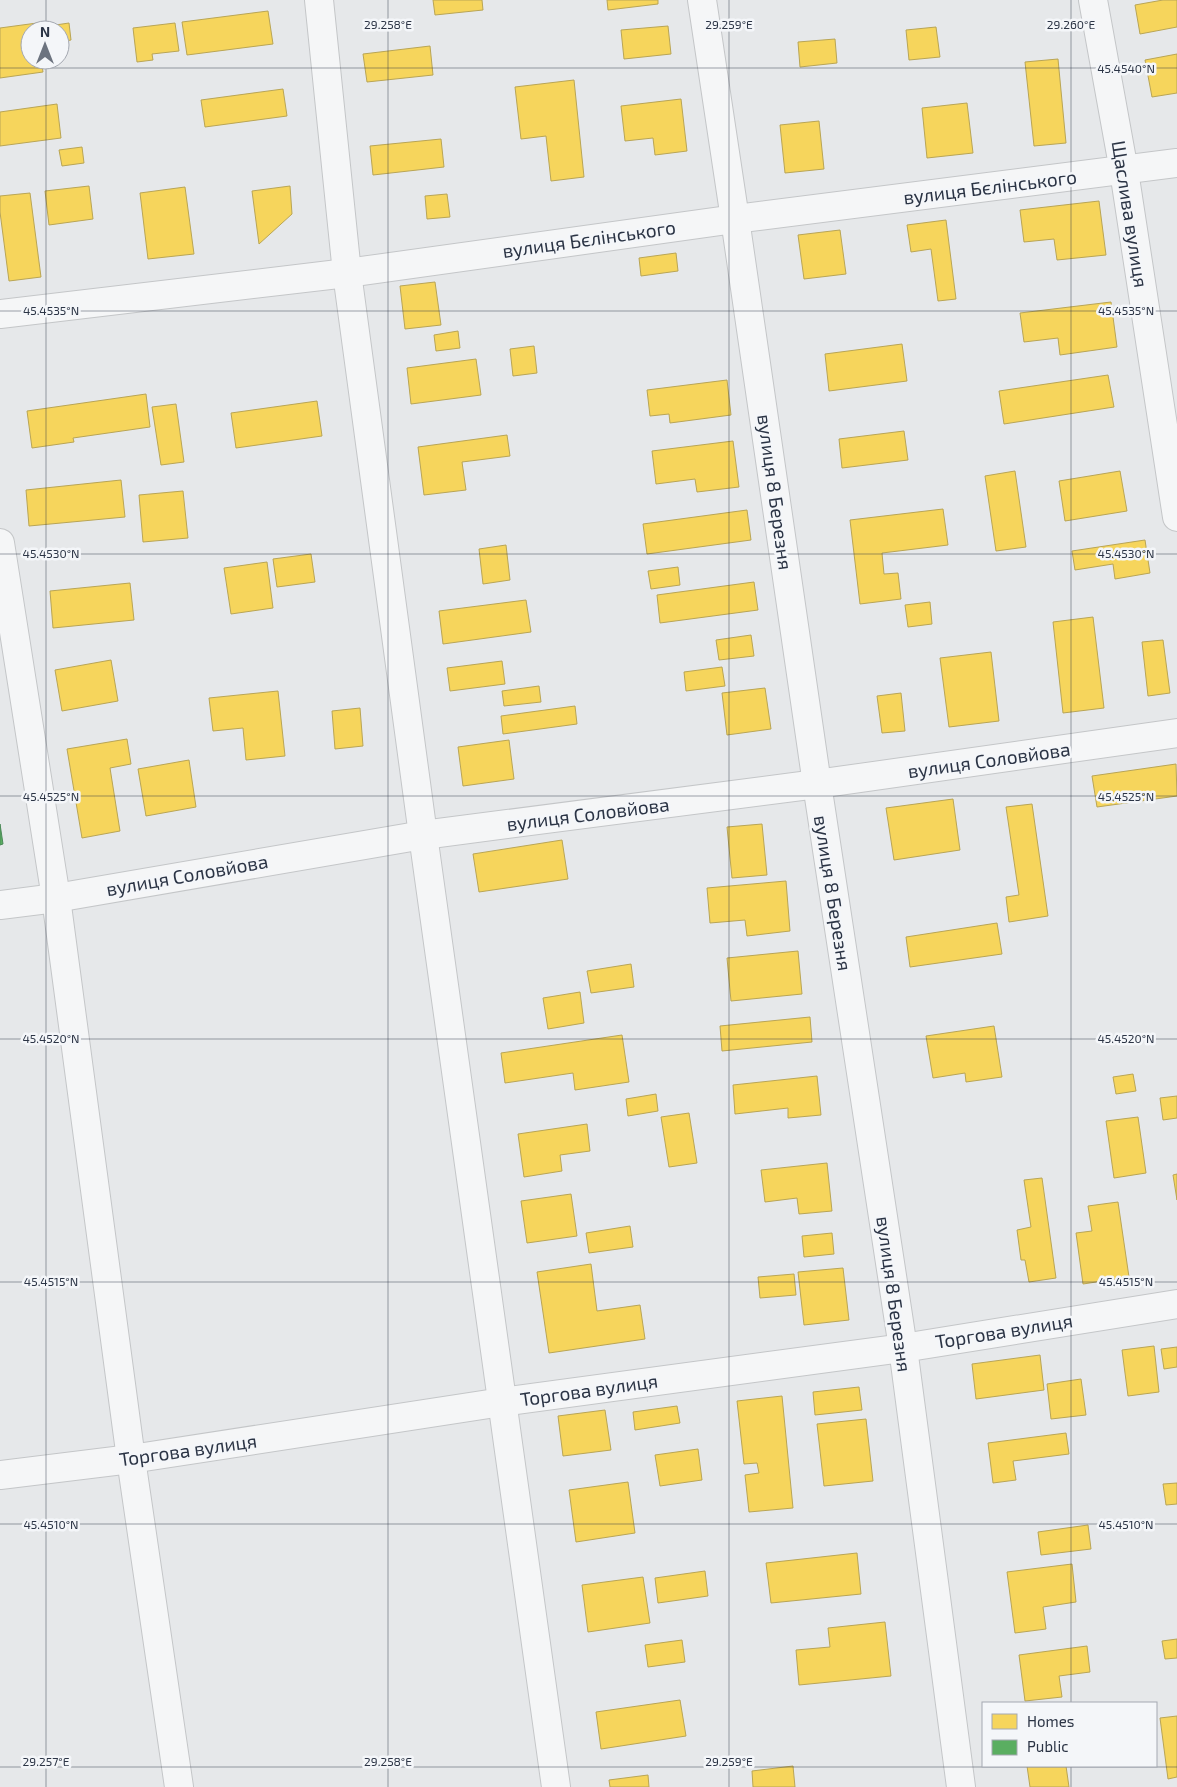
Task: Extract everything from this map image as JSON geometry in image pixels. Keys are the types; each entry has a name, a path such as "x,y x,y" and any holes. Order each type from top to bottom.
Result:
{"street":[{"path":"319,0 347,273 423,835 556,1787"},
{"name":"вулиця 8 Березня","path":"702,0 736,219 817,784 903,1348 961,1787"},
{"name":"Щаслива вулиця","path":"1093,0 1124,171 1177,517"},
{"name":"вулиця Бєлінського","path":"0,314 347,273 736,219 1177,163"},
{"path":"0,543 56,898 131,1459 179,1787"},
{"name":"вулиця Соловйова","path":"0,905 56,898 423,835 817,784 1177,733"},
{"name":"Торгова вулиця","path":"0,1475 131,1459 502,1402 903,1348 1177,1304"}],"building: Homes":[{"path":"433,0 482,0 483,10 435,15"},
{"path":"607,0 658,0 658,4 608,10"},
{"path":"1163,0 1177,0 1177,27 1140,34 1135,5"},
{"path":"268,11 273,44 187,55 182,22"},
{"path":"175,23 179,51 152,54 153,60 137,62 133,28"},
{"path":"20,25 20,70 43,70 43,72 0,78 0,28"},
{"path":"668,26 671,54 624,59 621,30"},
{"path":"936,27 940,57 909,60 906,30"},
{"path":"835,39 837,63 800,67 798,42"},
{"path":"430,46 433,75 367,82 363,54"},
{"path":"1177,54 1177,93 1152,97 1145,60"},
{"path":"1058,59 1066,143 1034,146 1025,62"},
{"path":"574,80 584,177 551,181 546,136 521,139 515,87"},
{"path":"283,89 287,116 205,127 201,100"},
{"path":"681,99 687,151 655,155 653,138 625,141 621,106"},
{"path":"967,103 973,153 927,158 922,108"},
{"path":"57,104 61,138 0,146 0,112"},
{"path":"819,121 824,169 785,173 780,125"},
{"path":"441,139 444,167 373,175 370,146"},
{"path":"82,147 84,163 62,166 59,150"},
{"path":"89,186 93,219 49,225 45,191"},
{"path":"290,186 292,214 259,244 252,191"},
{"path":"185,187 194,254 148,259 140,193"},
{"path":"30,193 41,277 9,281 0,212 0,196"},
{"path":"447,194 450,217 427,219 425,196"},
{"path":"1099,201 1106,255 1057,260 1054,239 1024,242 1020,210"},
{"path":"946,220 956,299 938,301 931,249 911,252 907,225"},
{"path":"840,230 846,274 804,279 798,235"},
{"path":"676,253 678,271 641,276 639,258"},
{"path":"435,282 441,325 405,329 400,286"},
{"path":"1111,302 1117,347 1060,355 1058,338 1024,342 1020,313"},
{"path":"458,331 460,348 436,351 434,335"},
{"path":"902,344 907,381 829,391 825,354"},
{"path":"534,346 537,373 513,376 510,349"},
{"path":"476,359 481,395 411,404 407,368"},
{"path":"1108,375 1114,407 1004,424 999,391"},
{"path":"727,380 731,415 670,423 669,414 650,416 647,390"},
{"path":"146,394 150,427 73,438 74,442 32,448 27,411"},
{"path":"317,401 322,436 236,448 231,413"},
{"path":"176,404 184,462 161,465 152,407"},
{"path":"904,431 908,460 842,468 839,439"},
{"path":"507,435 510,456 462,462 466,490 424,495 418,447"},
{"path":"733,441 739,487 697,492 695,479 656,484 652,451"},
{"path":"1015,471 1026,547 996,551 985,476"},
{"path":"1120,471 1127,511 1065,521 1059,481"},
{"path":"121,480 125,517 29,526 26,490"},
{"path":"183,491 188,538 143,542 139,495"},
{"path":"943,509 948,545 882,553 884,574 898,573 901,599 860,604 850,520"},
{"path":"747,510 751,540 647,554 643,524"},
{"path":"1145,540 1150,573 1115,579 1113,564 1075,570 1072,551"},
{"path":"506,545 510,580 483,584 479,549"},
{"path":"311,554 315,582 277,587 273,559"},
{"path":"267,562 273,608 231,614 224,568"},
{"path":"678,567 680,585 651,589 648,571"},
{"path":"754,582 758,610 660,623 657,595"},
{"path":"130,583 134,620 53,628 50,591"},
{"path":"526,600 531,632 443,644 439,611"},
{"path":"930,602 932,624 908,627 905,605"},
{"path":"1093,617 1104,708 1063,713 1053,622"},
{"path":"751,635 754,656 719,660 716,640"},
{"path":"1163,640 1170,693 1148,696 1142,642"},
{"path":"991,652 999,721 949,727 940,658"},
{"path":"111,660 118,701 62,711 55,670"},
{"path":"502,661 505,684 450,691 447,668"},
{"path":"722,667 725,686 686,691 684,672"},
{"path":"539,686 541,702 504,706 502,691"},
{"path":"765,688 771,729 727,735 722,693"},
{"path":"278,691 285,756 246,760 243,728 213,731 209,698"},
{"path":"901,693 905,731 882,733 877,696"},
{"path":"575,706 577,724 503,734 501,716"},
{"path":"360,708 363,746 335,749 332,711"},
{"path":"127,739 131,764 110,768 120,831 82,838 67,749"},
{"path":"509,740 514,779 463,786 458,747"},
{"path":"189,760 196,807 146,816 138,769"},
{"path":"1176,764 1177,796 1097,807 1092,776"},
{"path":"953,799 960,850 894,860 886,808"},
{"path":"1032,804 1048,916 1009,922 1006,897 1019,895 1006,807"},
{"path":"762,824 767,875 732,878 727,827"},
{"path":"562,840 568,879 479,892 473,854"},
{"path":"786,881 790,931 747,936 745,920 710,923 707,888"},
{"path":"997,923 1002,954 910,967 906,937"},
{"path":"798,951 802,994 731,1001 727,958"},
{"path":"631,964 634,987 591,993 587,971"},
{"path":"580,992 584,1023 548,1029 543,998"},
{"path":"810,1017 812,1042 722,1051 720,1026"},
{"path":"994,1026 1002,1077 966,1082 965,1073 933,1078 926,1036"},
{"path":"622,1035 629,1082 575,1090 573,1073 505,1083 501,1053"},
{"path":"1133,1074 1136,1091 1116,1094 1113,1077"},
{"path":"817,1076 821,1115 788,1118 788,1108 735,1114 733,1085"},
{"path":"656,1094 658,1111 628,1116 626,1099"},
{"path":"1177,1096 1177,1118 1163,1120 1160,1098"},
{"path":"689,1113 697,1163 669,1167 661,1117"},
{"path":"1138,1117 1146,1173 1114,1178 1106,1121"},
{"path":"587,1124 590,1151 560,1155 562,1171 524,1177 518,1134"},
{"path":"827,1163 832,1211 799,1214 797,1198 765,1202 761,1170"},
{"path":"1177,1174 1177,1200 1173,1175"},
{"path":"1042,1178 1056,1278 1029,1282 1025,1260 1021,1260 1017,1230 1031,1227 1024,1180"},
{"path":"571,1194 577,1236 527,1243 521,1201"},
{"path":"1118,1202 1129,1277 1083,1284 1076,1233 1092,1231 1088,1206"},
{"path":"630,1226 633,1247 589,1253 586,1233"},
{"path":"832,1233 834,1254 804,1257 802,1236"},
{"path":"591,1264 597,1311 640,1305 645,1339 549,1353 537,1272"},
{"path":"843,1268 849,1320 804,1325 798,1272"},
{"path":"794,1274 796,1295 760,1298 758,1277"},
{"path":"1154,1346 1159,1392 1128,1396 1122,1350"},
{"path":"1177,1347 1177,1367 1164,1369 1161,1349"},
{"path":"1040,1355 1044,1390 976,1399 972,1364"},
{"path":"1081,1379 1086,1415 1051,1419 1047,1384"},
{"path":"859,1387 862,1410 815,1415 813,1392"},
{"path":"782,1396 793,1508 749,1512 745,1475 759,1473 757,1463 744,1464 737,1401"},
{"path":"677,1406 680,1423 635,1430 633,1412"},
{"path":"605,1410 611,1450 563,1456 558,1416"},
{"path":"866,1419 873,1481 824,1486 817,1424"},
{"path":"1066,1433 1069,1454 1013,1461 1016,1480 993,1483 988,1443"},
{"path":"698,1449 702,1480 660,1486 655,1455"},
{"path":"628,1482 635,1533 576,1542 569,1490"},
{"path":"1177,1483 1177,1504 1166,1505 1163,1484"},
{"path":"1088,1525 1091,1549 1041,1555 1038,1532"},
{"path":"857,1553 861,1594 771,1603 766,1563"},
{"path":"1072,1564 1076,1602 1043,1607 1046,1629 1015,1633 1007,1572"},
{"path":"705,1571 708,1596 658,1603 655,1578"},
{"path":"643,1577 650,1623 588,1632 582,1585"},
{"path":"885,1622 891,1676 799,1685 796,1650 830,1647 828,1628"},
{"path":"1177,1639 1177,1658 1165,1659 1162,1641"},
{"path":"682,1640 685,1662 648,1667 645,1645"},
{"path":"1087,1646 1090,1672 1059,1676 1062,1697 1025,1701 1019,1655"},
{"path":"680,1700 686,1736 601,1749 596,1712"},
{"path":"1177,1716 1177,1777 1168,1779 1160,1718"},
{"path":"793,1766 795,1787 753,1787 752,1771"},
{"path":"1027,1767 1066,1767 1069,1787 1030,1787"},
{"path":"648,1775 649,1787 610,1787 609,1780"}],"building: Public":[{"path":"0,824 3,844 0,845"}]}
